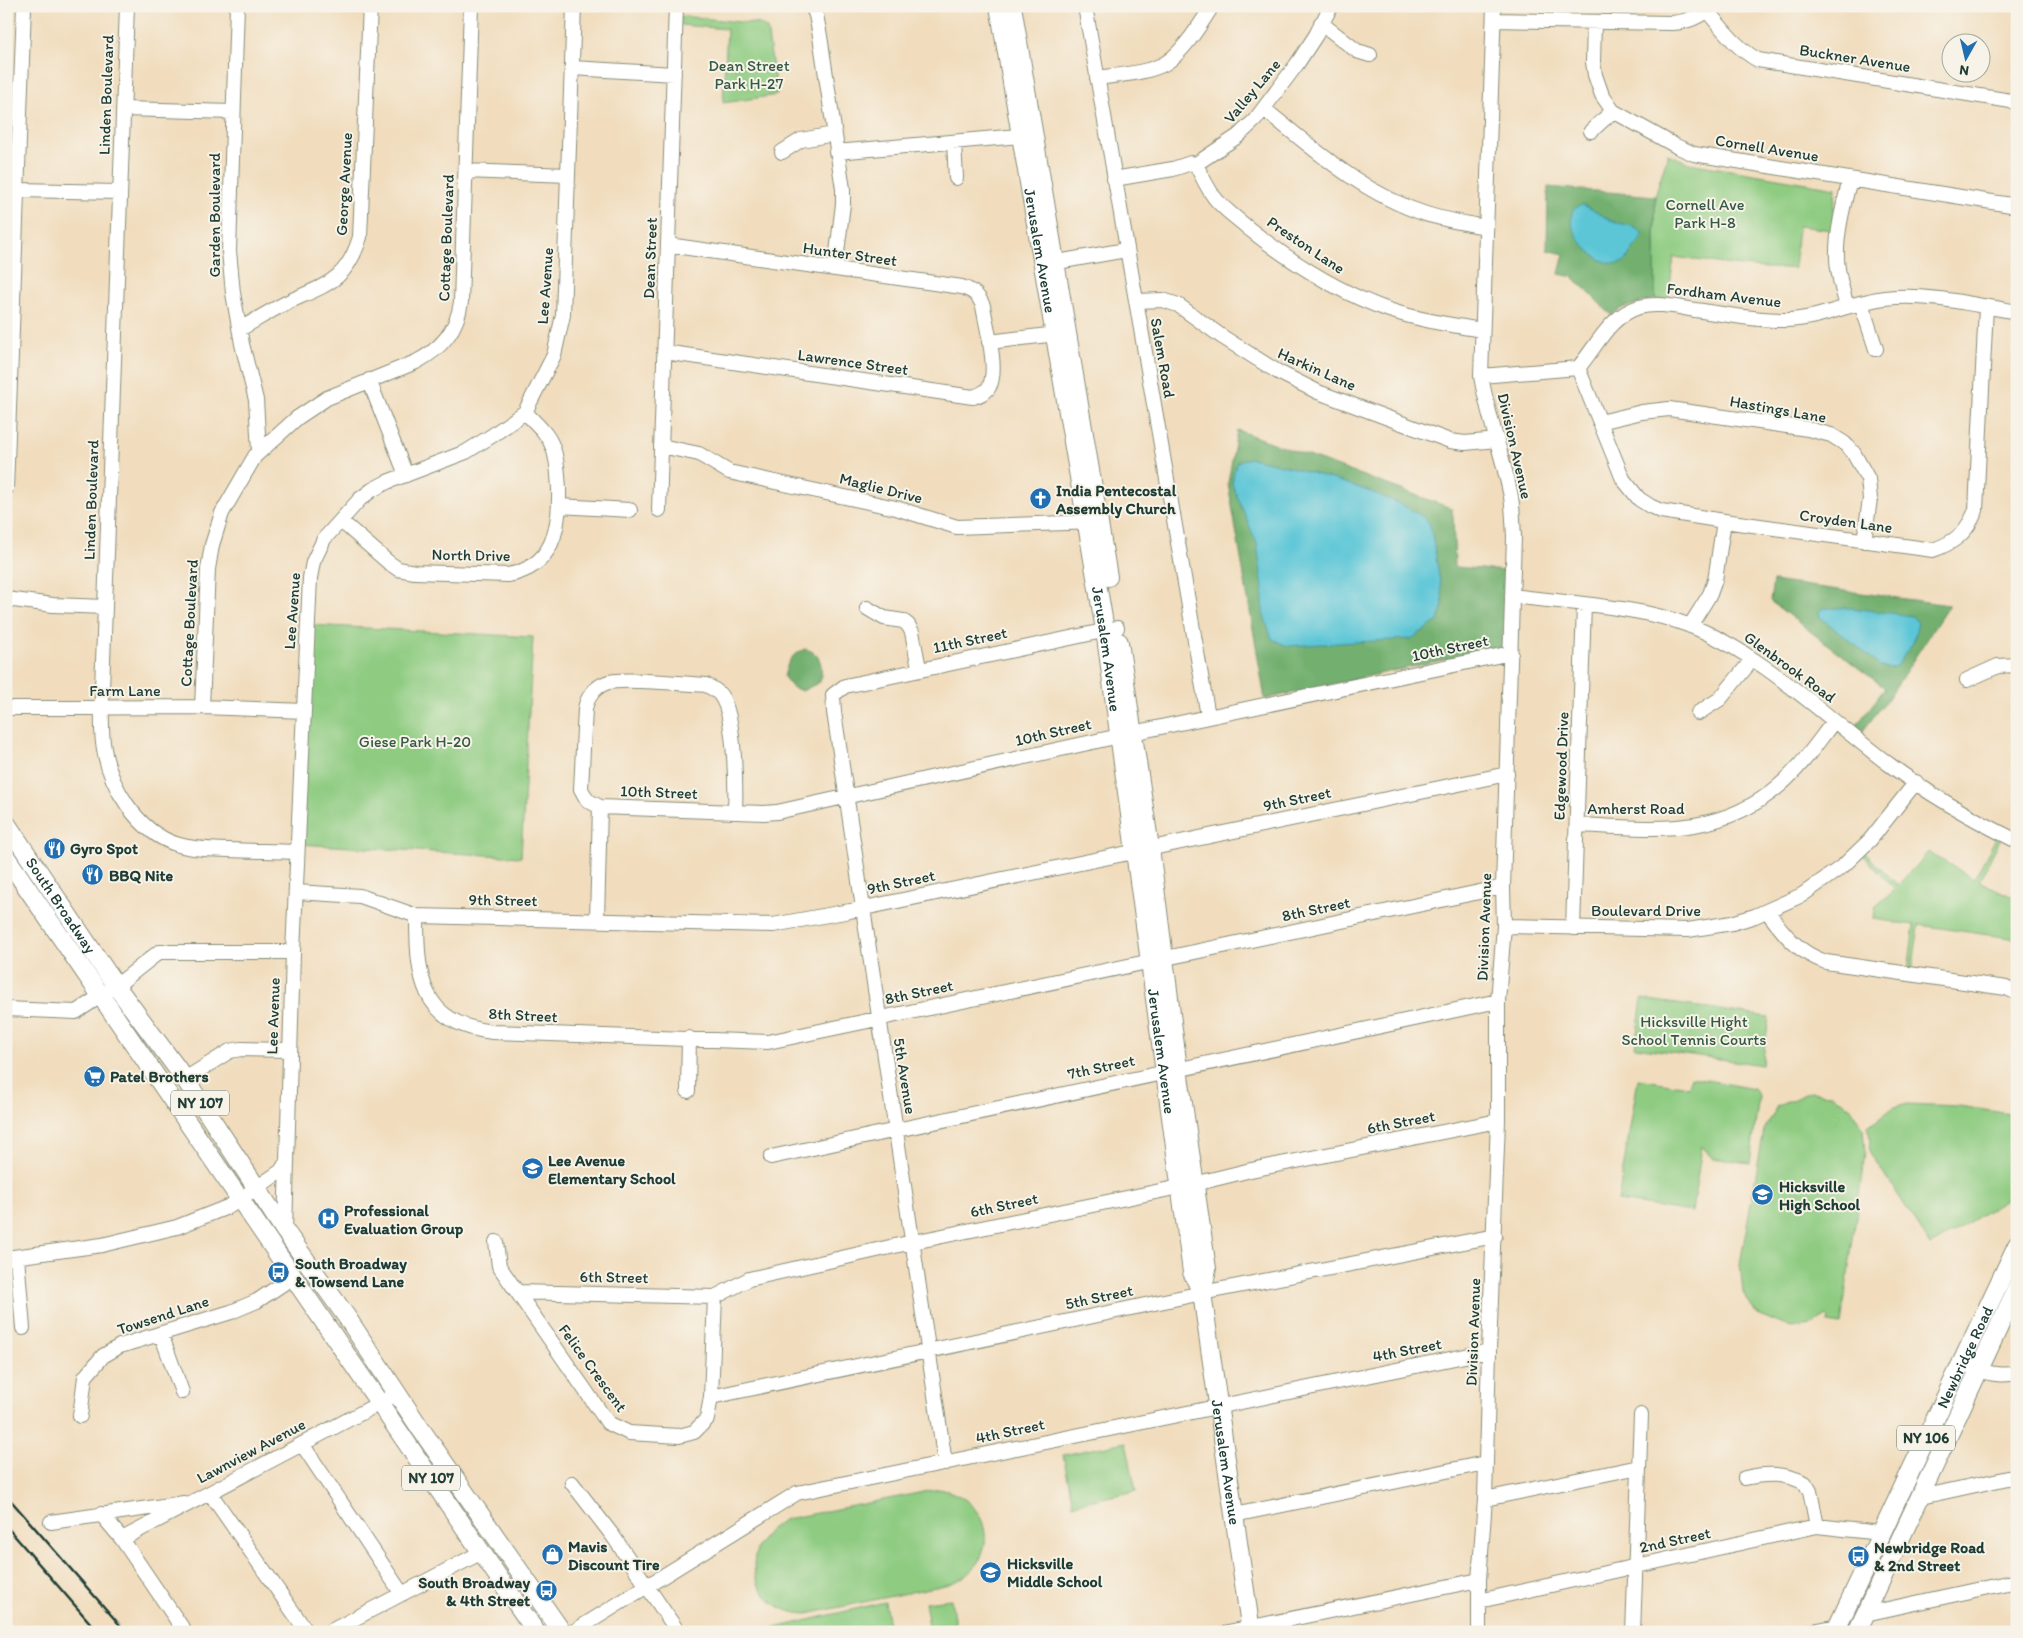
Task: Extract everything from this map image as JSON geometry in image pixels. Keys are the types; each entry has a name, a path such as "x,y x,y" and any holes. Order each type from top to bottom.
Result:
{"main road":[{"name":"Jerusalem Avenue","path":"999,6 1028,136"},
{"name":"Jerusalem Avenue","path":"1012,6 1028,136 1111,629 1188,1185 1207,1269 1202,1293 1251,1629"},
{"name":"South Broadway","path":"6,823 116,986"},
{"name":"South Broadway","path":"6,857 102,996"},
{"name":"NY 107","path":"116,986 185,1079 285,1231 346,1316 397,1394 562,1632"},
{"name":"NY 107","path":"102,996 536,1632"},
{"name":"Newbridge Road","path":"1857,1632 1921,1497 2017,1245"},
{"name":"Newbridge Road","path":"1836,1629 1880,1534 1970,1366 2017,1288"}],"street":[{"path":"6,489 11,227 17,190 24,6"},
{"name":"Linden Boulevard","path":"127,6 105,607 102,707 103,744 111,775 125,801 144,824 165,840 188,847 297,852"},
{"name":"Garden Boulevard","path":"237,6 229,251 233,293 256,400 259,451"},
{"name":"George Avenue","path":"240,329 289,302 328,285 339,276 354,256 360,237 370,6"},
{"name":"Cottage Boulevard","path":"202,707 208,569 212,545 222,513 259,451 296,418 327,398 430,355 445,341 456,324 461,302 471,6"},
{"name":"Lee Avenue","path":"285,1231 297,852 310,578 313,562 324,539 360,499 372,490 466,452 525,412 554,355 561,328 565,278 574,6"},
{"name":"Dean Street","path":"659,510 676,6"},
{"path":"812,6 816,15 820,36 844,204 835,269"},
{"name":"Salem Road","path":"1085,6 1208,716"},
{"path":"1097,78 1145,70 1162,65 1182,48 1212,6"},
{"name":"Valley Lane","path":"1114,179 1173,169 1191,163 1196,164 1238,136 1264,108 1297,64 1331,6"},
{"path":"1494,13 1594,22 1683,23 1699,17 1710,9"},
{"name":"Buckner Avenue","path":"1710,9 1732,41 1747,54 1758,60 2017,102"},
{"name":"Division Avenue","path":"1479,1632 1479,1580 1485,1499 1489,1351 1495,1236 1498,1121 1498,1001 1504,926 1503,888 1514,536 1511,499 1497,440 1487,410 1481,376 1494,13"},
{"name":"Cornell Avenue","path":"1594,22 1593,62 1595,75 1602,95 1613,111 1694,154 2017,206"},
{"path":"1321,23 1357,51 1370,55"},
{"path":"572,68 674,74"},
{"path":"1264,108 1323,157 1366,188 1425,214 1486,227"},
{"path":"123,109 233,112"},
{"path":"1591,131 1613,111"},
{"path":"782,152 801,140 834,134"},
{"path":"836,152 1028,136"},
{"path":"954,143 956,178"},
{"name":"Preston Lane","path":"1196,164 1208,189 1223,207 1275,249 1316,276 1337,288 1388,309 1426,320 1482,330"},
{"path":"466,171 568,174"},
{"path":"1847,307 1838,268 1837,254 1850,179"},
{"path":"17,190 120,192"},
{"name":"Hunter Street","path":"668,245 962,287 973,291 980,298 983,306 988,342"},
{"path":"1049,263 1126,250"},
{"name":"Fordham Avenue","path":"1578,368 1593,351 1600,336 1610,324 1624,314 1639,307 1660,305 1756,319 1783,320 1812,317 1883,298 1910,296 2017,312"},
{"name":"Harkin Lane","path":"1136,301 1163,300 1178,305 1258,361 1318,392 1450,441 1465,443 1497,440"},
{"path":"1861,304 1876,349"},
{"name":"Croyden Lane","path":"1578,368 1623,480 1640,499 1661,511 1933,550 1954,542 1971,523 1976,510 1986,307"},
{"path":"988,342 1061,333"},
{"name":"Lawrence Street","path":"664,352 973,397 983,394 989,387 993,367 988,342"},
{"path":"1481,376 1578,368"},
{"path":"369,380 406,475"},
{"name":"Hastings Lane","path":"1600,422 1642,412 1669,409 1808,429 1831,435 1844,443 1853,452 1868,479 1870,499 1864,541"},
{"name":"North Drive","path":"341,521 398,569 414,572 508,575 531,568 546,553 555,535 559,506 558,465 553,446 543,430 525,412"},
{"name":"Maglie Drive","path":"661,446 699,454 729,472 896,508 957,527 1093,522"},
{"path":"559,506 630,510"},
{"path":"1690,626 1710,594 1715,580 1724,521"},
{"name":"Glenbrook Road","path":"1512,596 1649,615 1690,626 1730,645 1772,673 1916,782 1975,820 2017,841"},
{"path":"6,599 53,605 105,607"},
{"name":"Edgewood Drive","path":"1573,928 1584,605"},
{"path":"867,608 884,618 903,621 908,625 912,632 919,668"},
{"name":"11th Street","path":"833,695 845,686 919,668 1111,629"},
{"name":"10th Street","path":"600,807 777,812 1208,716 1511,654"},
{"path":"1698,713 1720,699 1752,660"},
{"path":"1967,680 1998,666 2017,665"},
{"path":"597,919 600,807 587,800 582,789 585,709 586,702 595,690 612,681 706,685 715,689 723,697 727,710 736,777 735,812"},
{"name":"5th Avenue","path":"833,695 878,1018 945,1463"},
{"name":"Farm Lane","path":"6,708 202,707 304,711"},
{"name":"Amherst Road","path":"1577,825 1674,828 1703,825 1736,814 1758,802 1780,785 1802,762 1834,721"},
{"name":"9th Street","path":"296,892 360,896 417,916 597,919 773,925 1507,774"},
{"name":"Boulevard Drive","path":"1504,926 1688,930 1732,923 1767,911 1802,895 1843,866 1870,840 1916,782"},
{"name":"8th Street","path":"417,916 419,971 426,991 442,1012 464,1026 492,1032 768,1042 1503,888"},
{"path":"1767,911 1794,944 1816,959 2006,988 2017,993"},
{"path":"6,1009 76,1012 116,986 159,952 293,952"},
{"name":"7th Street","path":"771,1157 1498,1001"},
{"path":"688,1091 689,1038"},
{"path":"185,1079 230,1051 241,1049 290,1050"},
{"name":"6th Street","path":"518,1292 715,1297 749,1279 912,1242 1188,1185 1251,1170 1498,1121"},
{"path":"23,1328 12,1258 67,1251 134,1239 212,1215 230,1206 281,1171 286,1163"},
{"name":"5th Street","path":"711,1397 1202,1293 1495,1236"},
{"name":"Felice Crescent","path":"496,1242 499,1266 608,1423 629,1433 679,1436 694,1432 707,1419 711,1397 715,1297"},
{"name":"Towsend Lane","path":"80,1416 85,1377 103,1356 120,1346 230,1312 257,1301 293,1277"},
{"path":"161,1334 182,1392"},
{"name":"4th Street","path":"573,1632 798,1493 1489,1351"},
{"path":"1970,1366 1989,1374 2004,1376 2017,1373"},
{"name":"Lawnview Avenue","path":"122,1540 397,1394"},
{"path":"1633,1632 1641,1415"},
{"path":"302,1444 402,1594"},
{"path":"1234,1515 1485,1463"},
{"path":"1485,1499 1639,1467"},
{"path":"1745,1478 1763,1474 1777,1474 1805,1483 1812,1498 1817,1526"},
{"path":"1921,1497 2017,1476"},
{"path":"572,1483 613,1536 678,1632"},
{"path":"210,1493 307,1632"},
{"path":"51,1522 193,1502"},
{"path":"104,1514 182,1628"},
{"name":"2nd Street","path":"1479,1601 1817,1526 1880,1534"},
{"path":"329,1632 482,1552"},
{"path":"1228,1632 1251,1629 1479,1580"},
{"path":"1865,1614 2017,1581"},
{"path":"1808,1632 1836,1629"}],"green space":[{"name":"Dean Street Park H-27","path":"681,16 760,24 767,29 777,95 723,103 727,29 681,25"},
{"name":"Cornell Ave Park H-8","path":"1668,154 1689,163 1836,188 1832,230 1798,226 1794,268 1749,267 1674,257 1668,300 1655,299 1655,196"},
{"path":"1548,187 1655,196 1655,299 1622,308 1611,315 1573,277 1559,274 1564,254 1547,250"},
{"path":"1237,430 1451,508 1455,567 1507,571 1502,647 1265,699 1228,483"},
{"path":"1773,581 1949,605 1889,697 1859,736 1853,730 1885,688 1770,601"},
{"name":"Giese Park H-20","path":"310,625 533,637 521,857 298,844"},
{"path":"805,649 818,657 821,671 820,682 802,691 792,687 784,677 790,660"},
{"path":"1997,836 2001,838 1979,881 2017,899 2017,939 1919,925 1912,971 1908,971 1914,925 1874,919 1875,907 1895,889 1860,852 1862,850 1898,885 1928,852 1974,879"},
{"name":"Hicksville Hight School Tennis Courts","path":"1642,999 1769,1017 1762,1065 1635,1047"},
{"path":"1691,1077 1754,1089 1759,1096 1750,1163 1712,1158 1702,1146 1692,1212 1618,1201 1638,1079 1689,1087"},
{"path":"1810,1092 1831,1094 1851,1108 1863,1129 1865,1152 1841,1325 1828,1323 1829,1317 1827,1316 1812,1325 1791,1328 1757,1314 1743,1293 1740,1264 1764,1130 1778,1106"},
{"path":"1904,1104 1959,1106 2017,1115 2017,1193 1931,1245 1869,1151 1868,1127 1894,1107"},
{"path":"1126,1442 1136,1491 1073,1504 1063,1455"},
{"path":"939,1489 957,1495 971,1505 981,1518 985,1533 984,1548 978,1562 966,1575 949,1584 807,1614 787,1610 772,1602 761,1590 755,1575 754,1560 759,1544 770,1530 786,1519"},
{"path":"951,1599 956,1632 930,1632 925,1602"},
{"path":"885,1602 890,1632 758,1632"}],"water":[{"path":"1583,205 1612,221 1634,227 1642,232 1642,236 1627,260 1615,264 1603,261 1591,253 1581,242 1574,230 1571,219 1574,210"},
{"path":"1250,458 1345,483 1397,503 1417,513 1429,523 1442,594 1443,605 1438,621 1411,639 1287,646 1272,639 1263,613 1263,589 1257,544 1232,484 1238,461"},
{"path":"1823,608 1853,608 1912,616 1918,623 1913,643 1895,668 1880,667 1820,617 1819,611"}],"railway":[{"path":"6,1495 126,1632"},
{"path":"6,1526 98,1632"}],"place":[{"name":"India Pentecostal Assembly Church","path":"1040,499"},
{"name":"Gyro Spot","path":"54,848"},
{"name":"BBQ Nite","path":"93,875"},
{"name":"Patel Brothers","path":"94,1076"},
{"name":"Lee Avenue Elementary School","path":"532,1169"},
{"name":"Hicksville High School","path":"1763,1195"},
{"name":"Professional Evaluation Group","path":"328,1219"},
{"name":"South Broadway & Towsend Lane","path":"279,1272"},
{"name":"Mavis Discount Tire","path":"552,1555"},
{"name":"Newbridge Road & 2nd Street","path":"1858,1556"},
{"name":"Hicksville Middle School","path":"991,1572"},
{"name":"South Broadway & 4th Street","path":"546,1591"}]}
